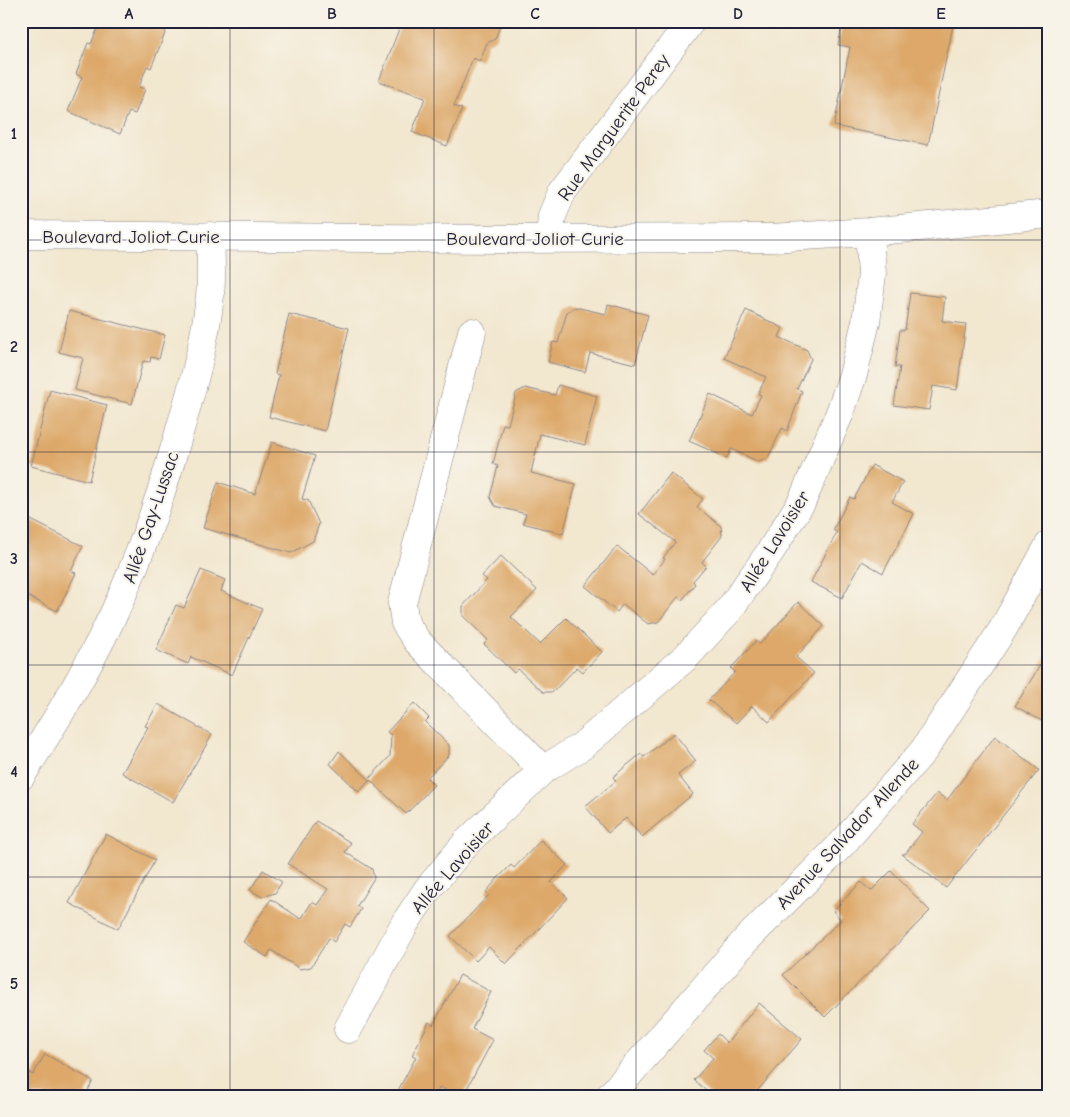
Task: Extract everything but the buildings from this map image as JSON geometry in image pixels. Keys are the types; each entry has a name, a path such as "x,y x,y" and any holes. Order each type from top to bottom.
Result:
{"street":[{"name":"Rue Marguerite Perey","path":"550,238 552,216 562,192 691,21"},
{"name":"Boulevard Joliot Curie","path":"21,235 771,238 869,232 1049,214"},
{"name":"Allée Lavoisier","path":"348,1029 385,957 427,890 467,842 543,770 582,746 686,656 729,610 802,501 848,391 866,322 872,274 869,232"},
{"name":"Allée Gay-Lussac","path":"21,776 68,701 94,653 124,592 148,531 190,394 206,320 210,295 210,236"},
{"path":"472,332 402,603 405,623 417,642 543,770"},
{"name":"Avenue Salvador Allende","path":"610,1096 745,941 842,844 924,750 1003,629 1049,545"}]}
